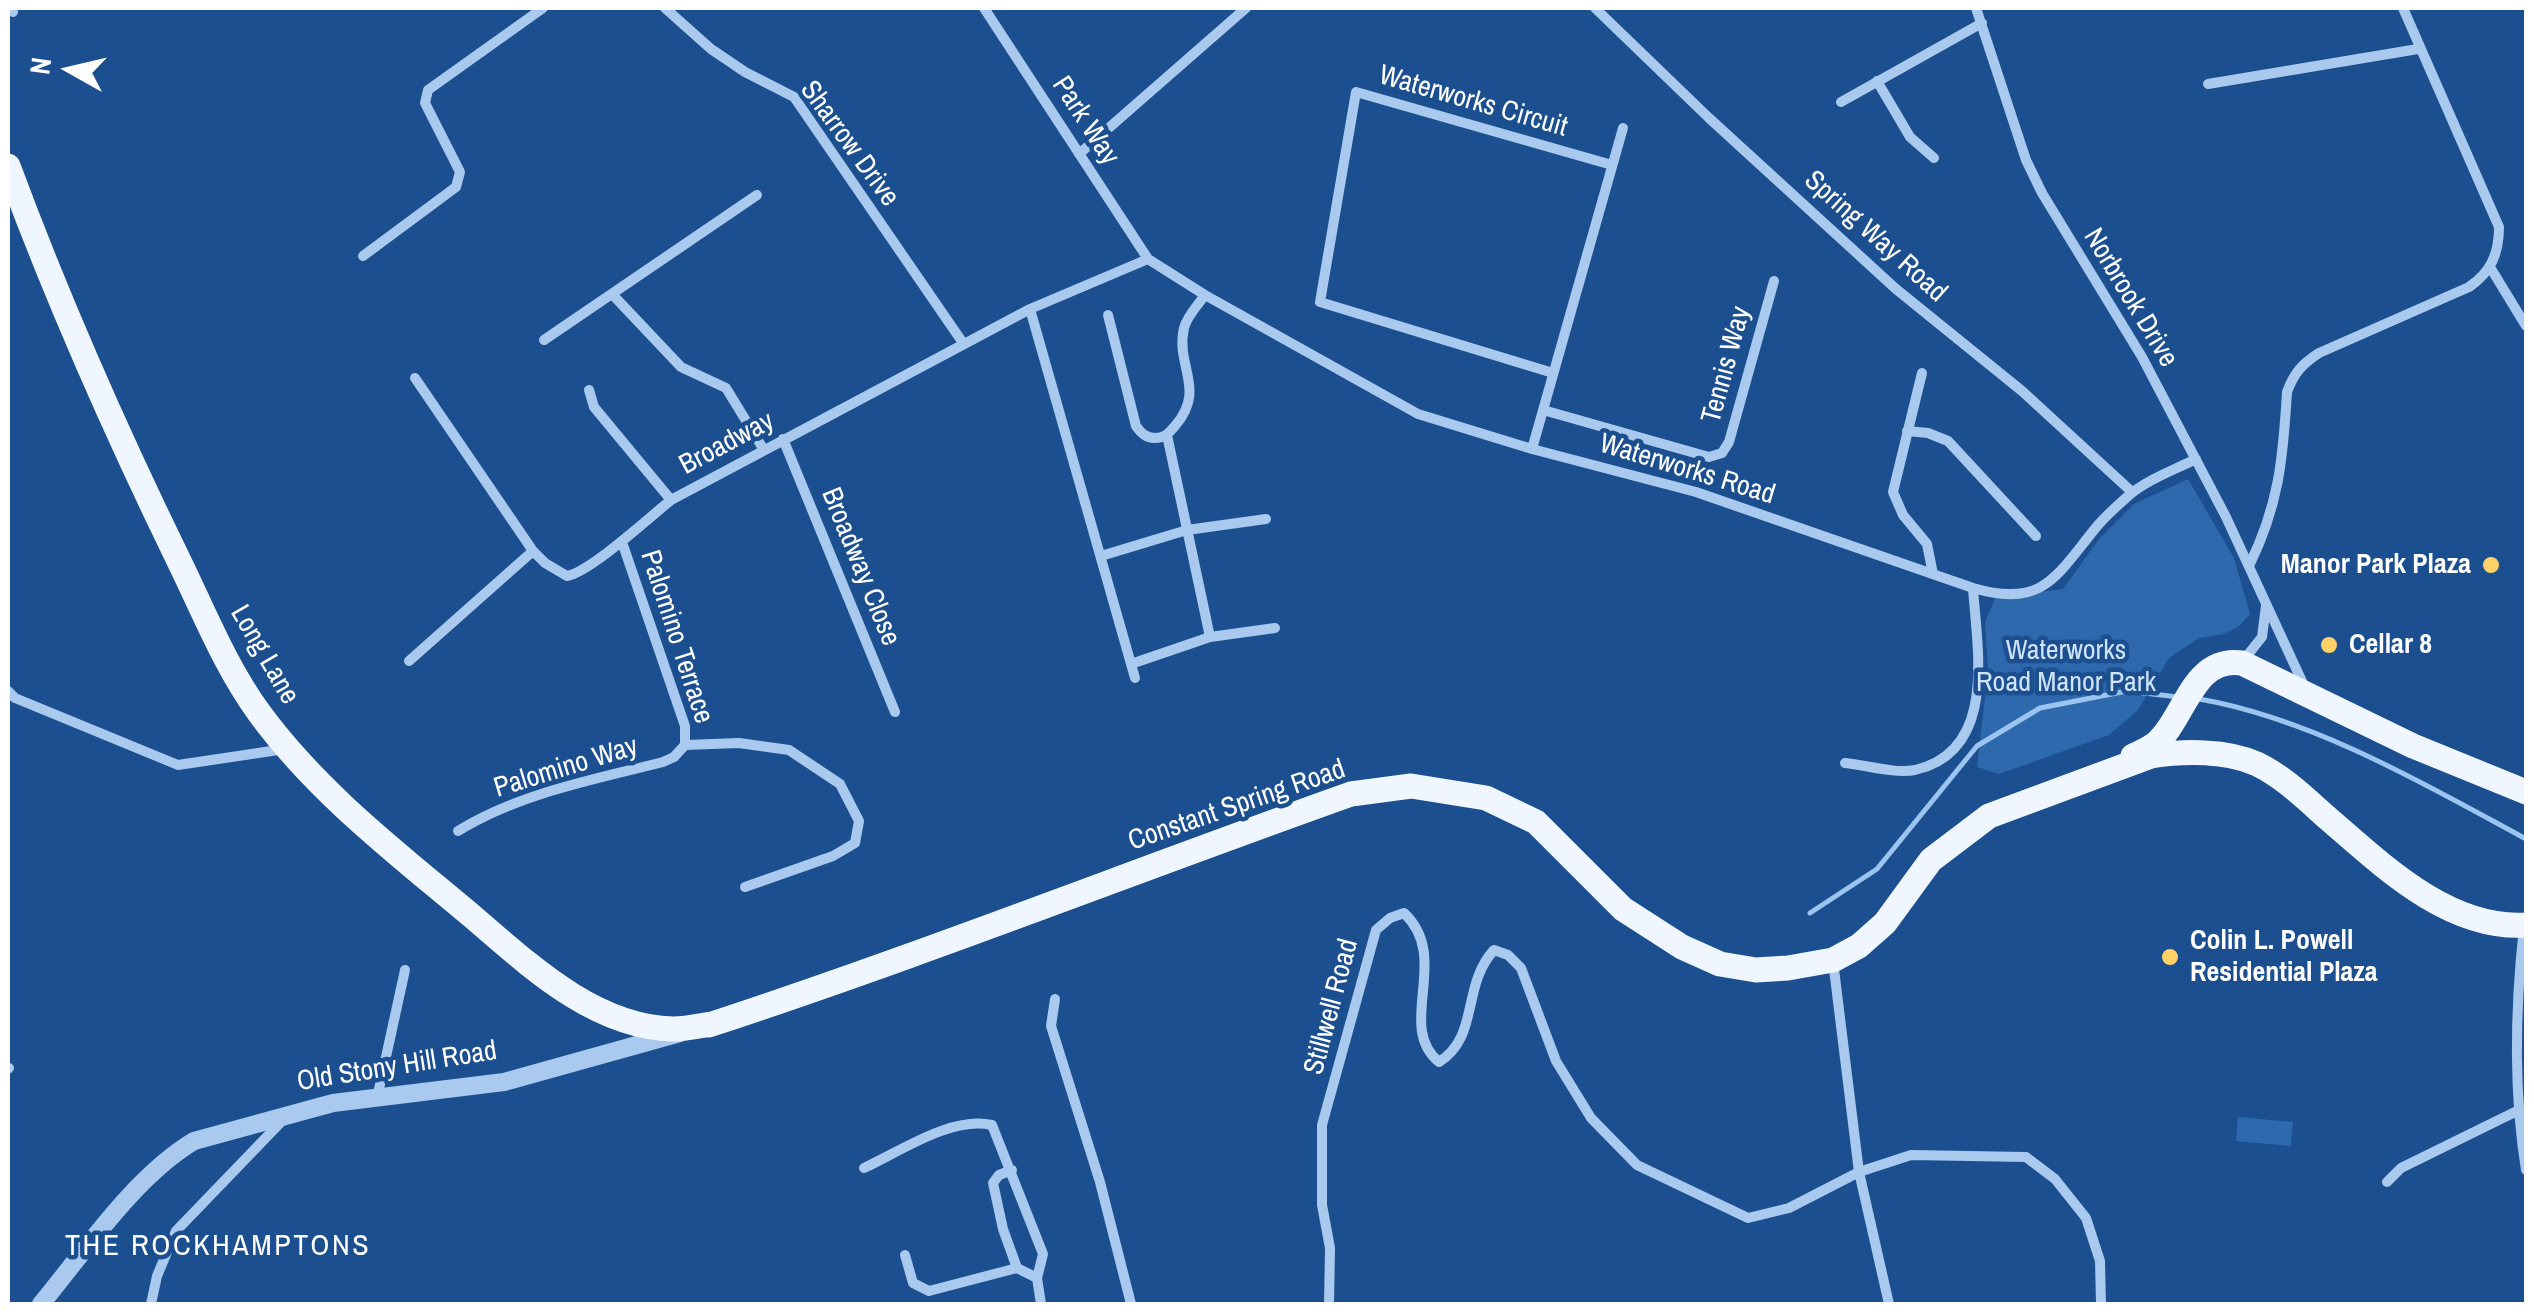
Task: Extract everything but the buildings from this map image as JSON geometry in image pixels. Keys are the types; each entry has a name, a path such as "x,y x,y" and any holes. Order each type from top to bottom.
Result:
{"main road":[{"name":"Long Lane","path":"8,166 70,326 128,457 236,676 260,715 342,806 526,962 574,996 627,1021 673,1028 710,1024"},
{"path":"2242,663 2526,802"},
{"name":"Constant Spring Road","path":"2103,774 2156,744 2199,678 2218,665 2242,663"},
{"path":"2183,706 2176,729 2242,759"},
{"path":"2413,746 2526,792"},
{"name":"Constant Spring Road","path":"710,1024 996,926 1351,794 1411,786 1486,798 1536,822 1623,909 1682,947 1720,964 1756,970 1833,960 1859,946 1884,923 1931,860 1989,816 2151,756 2167,754 2242,759 2280,777 2375,859 2438,904 2488,922 2525,926"}],"street":[{"path":"364,256 456,188 460,179 424,103 428,90 544,8"},
{"name":"Sharrow Drive","path":"664,8 711,50 794,97 964,343"},
{"name":"Park Way","path":"984,8 1148,260"},
{"path":"1079,154 1246,8"},
{"name":"Spring Way Road","path":"1594,8 1896,289 2022,391 2132,492"},
{"name":"Norbrook Drive","path":"1976,8 2026,160 2142,357 2196,459 2308,696"},
{"path":"2249,566 2266,532 2277,496 2292,376 2319,353 2469,286 2490,267 2496,255 2499,227 2402,8"},
{"path":"1841,102 1982,23"},
{"path":"2208,84 2418,49"},
{"path":"1877,81 1910,137 1934,158"},
{"name":"Waterworks Circuit","path":"1553,373 1320,302 1356,92 1612,165"},
{"path":"1532,449 1623,128"},
{"path":"544,340 757,195"},
{"name":"Broadway","path":"416,378 533,550 558,573 567,576 577,574 622,542 671,500 783,439 1030,308 1148,260"},
{"name":"Waterworks Road","path":"1148,260 1418,414 1696,492 1973,588 2014,597 2038,591 2055,580 2096,526 2132,492 2196,459"},
{"path":"2490,267 2526,326"},
{"name":"Tennis Way","path":"1543,410 1708,457 1722,454 1729,442 1774,281"},
{"path":"612,294 680,366 726,388 764,450"},
{"path":"1108,314 1136,426 1146,436 1167,435 1185,414 1190,398 1183,333 1205,295"},
{"path":"1030,308 1136,678"},
{"path":"1922,373 1893,492 1903,515 1927,544 1933,574"},
{"path":"590,390 594,407 671,500"},
{"path":"1907,430 1948,441 2036,536"},
{"path":"1167,435 1210,637"},
{"name":"Broadway Close","path":"783,439 895,712"},
{"path":"1101,556 1187,530 1266,519"},
{"name":"Palomino Terrace","path":"622,542 685,726 685,745"},
{"path":"409,661 533,550"},
{"path":"1845,763 1912,771 1936,761 1956,745 1970,724 1978,700 1973,588"},
{"path":"2242,663 2262,637 2266,603"},
{"path":"1131,664 1210,637 1275,628"},
{"path":"8,692 14,698 178,764 290,748"},
{"path":"685,745 738,743 789,750 840,784 859,821 855,842 833,856 745,886"},
{"name":"Palomino Way","path":"458,831 549,791 663,762 685,745"},
{"name":"Stillwell Road","path":"1328,1304 1330,1248 1322,1204 1322,1125 1376,930 1404,912 1420,927 1424,958 1419,1034 1428,1054 1439,1062 1450,1055 1462,1038 1480,966 1494,950 1508,955 1521,968 1556,1061 1591,1118 1637,1165 1748,1218 1788,1208 1859,1172"},
{"path":"2525,926 2518,986 2517,1111 2526,1170"},
{"path":"1833,960 1859,1172 1889,1304"},
{"path":"377,1099 405,970"},
{"path":"1055,998 1051,1026 1100,1182 1130,1304"},
{"name":"Old Stony Hill Road","path":"41,1304 122,1206 179,1150 194,1141 333,1103 504,1082 710,1024"},
{"path":"2386,1182 2401,1168 2517,1111"},
{"path":"152,1304 157,1276 176,1231 290,1113"},
{"path":"864,1168 948,1130 976,1122 992,1125 1043,1254 1037,1278 1041,1304"},
{"path":"1859,1172 1911,1155 2026,1156 2055,1179 2086,1218 2100,1261 2101,1304"},
{"path":"1012,1170 999,1175 993,1183 1003,1230 1017,1268"},
{"path":"905,1255 912,1284 929,1291 1017,1268 1037,1278"}],"green space":[{"name":"Waterworks Road Manor Park","path":"2188,479 2234,558 2250,614 2239,626 2224,634 2199,638 2169,658 2138,710 2109,735 1999,774 1977,767 1988,670 1985,622 1996,597 2063,589 2099,539 2134,504"},
{"path":"2238,1117 2293,1122 2291,1146 2236,1141"}],"waterway":[{"path":"1810,913 1877,869 1977,746 2040,708 2127,691 2178,697"},
{"path":"2199,699 2241,708 2326,737 2526,839"}],"place":[{"name":"Manor Park Plaza","path":"2491,565"},
{"name":"Cellar 8","path":"2329,645"},
{"name":"Colin L. Powell Residential Plaza","path":"2170,957"}],"district":[{"name":"THE ROCKHAMPTONS","path":"218,1247"}]}
